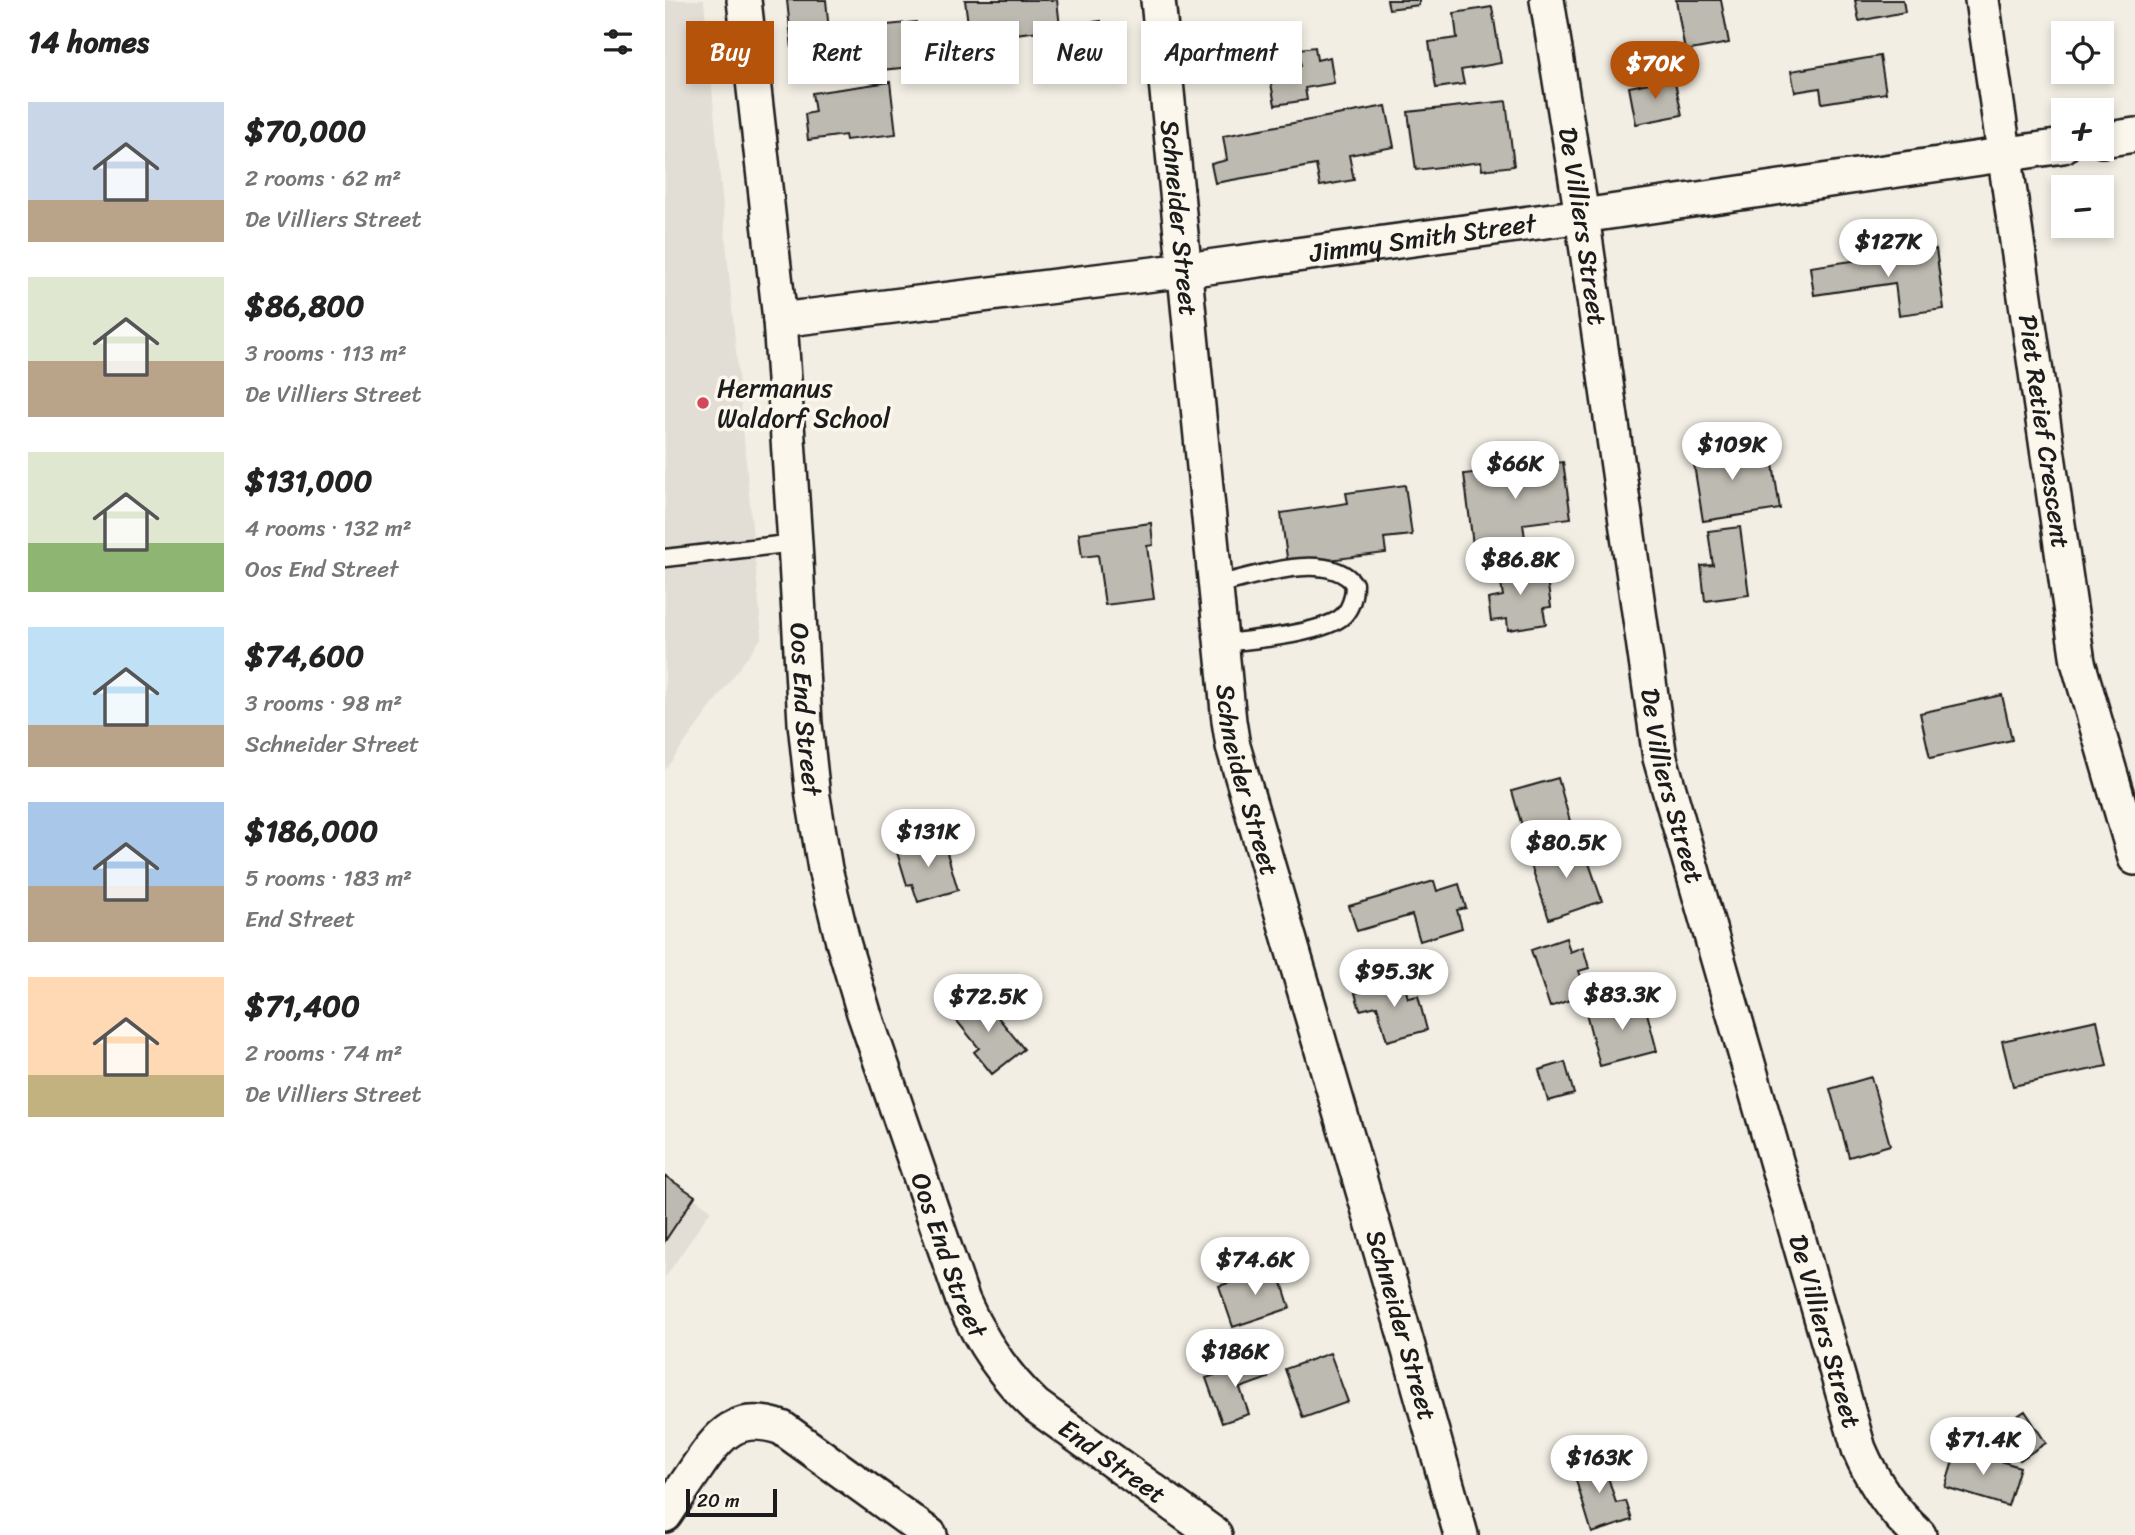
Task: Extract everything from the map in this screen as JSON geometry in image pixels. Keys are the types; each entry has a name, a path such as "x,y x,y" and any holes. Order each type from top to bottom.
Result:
{"street":[{"name":"Oos End Street","path":"744,0 780,320 804,723 825,869 864,1013 963,1301 988,1350 1014,1385"},
{"name":"Schneider Street","path":"1158,0 1229,721 1238,766 1383,1257 1461,1535"},
{"name":"De Villiers Street","path":"1547,0 1582,216 1660,758 1859,1449 1881,1492 1919,1535"},
{"name":"Piet Retief Crescent","path":"1982,0 2078,662 2135,858"},
{"path":"2114,138 2135,135"},
{"name":"Jimmy Smith Street","path":"780,320 1186,270 2051,148"},
{"name":"End Street","path":"1014,1385 1036,1406 1215,1535"},
{"path":"665,1515 715,1441 731,1428 755,1422 782,1428 930,1535"}],"lane":[{"path":"665,558 795,543"},
{"path":"1217,585 1285,569 1319,567 1342,573 1353,584 1351,604 1344,615 1334,622 1285,635 1222,643"}],"shaded area":[{"name":"Hermanus Waldorf School","path":"665,0 704,0 706,21 686,21 686,84 712,84 762,637 665,770"},
{"path":"665,1177 711,1210 665,1278"}],"building":[{"path":"787,0 826,0 828,21 789,21"},
{"path":"965,0 1057,0 1059,21 1033,21 1033,32 1019,34 1019,21 968,21"},
{"path":"1387,0 1419,0 1419,5 1389,9"},
{"path":"1676,0 1721,0 1729,43 1685,51"},
{"path":"1855,0 1903,0 1905,12 1859,21"},
{"path":"1492,7 1501,63 1461,70 1464,84 1436,88 1429,42 1457,38 1454,13"},
{"path":"901,24 901,68 887,69 887,25"},
{"path":"1315,47 1317,60 1330,57 1334,83 1305,88 1307,100 1275,105 1271,84 1302,84 1302,49"},
{"path":"1880,56 1886,93 1822,103 1820,88 1795,92 1791,71"},
{"path":"1674,78 1682,115 1636,124 1629,87"},
{"path":"890,82 896,134 846,140 845,135 808,140 805,114 815,112 812,93"},
{"path":"1506,101 1514,166 1482,170 1481,162 1416,170 1408,112"},
{"path":"1386,106 1394,147 1349,155 1354,180 1320,186 1316,165 1215,183 1211,164 1227,160 1223,136"},
{"path":"1936,249 1944,309 1899,315 1895,283 1814,295 1810,267"},
{"path":"1725,435 1729,465 1772,458 1780,509 1703,521 1690,440"},
{"path":"1563,462 1571,518 1523,524 1525,538 1473,545 1464,474"},
{"path":"1405,485 1412,535 1384,538 1386,553 1288,565 1281,513 1348,503 1346,493"},
{"path":"1151,523 1153,545 1147,546 1154,599 1105,605 1098,555 1082,557 1079,533"},
{"path":"1740,527 1749,595 1705,601 1701,566 1713,565 1708,531"},
{"path":"1532,560 1535,581 1547,579 1551,607 1543,608 1546,624 1508,630 1507,619 1491,621 1488,599 1503,596 1498,565"},
{"path":"2002,695 2012,740 1930,758 1920,713"},
{"path":"1558,778 1570,821 1524,833 1512,791"},
{"path":"942,836 958,890 918,902 912,884 907,885 896,849"},
{"path":"1581,840 1602,901 1549,919 1531,865 1547,859 1545,852"},
{"path":"1434,881 1437,891 1459,884 1466,908 1457,910 1462,928 1420,941 1412,915 1357,931 1349,906"},
{"path":"1566,938 1570,952 1583,947 1589,968 1579,971 1587,994 1550,1007 1531,950"},
{"path":"1403,979 1408,998 1418,996 1427,1030 1387,1041 1377,1006 1360,1010 1355,993"},
{"path":"979,994 1024,1049 992,1074 974,1052 979,1048 952,1015"},
{"path":"1643,998 1657,1051 1600,1066 1586,1013"},
{"path":"2097,1020 2107,1066 2013,1086 2002,1041"},
{"path":"1565,1062 1574,1094 1548,1101 1539,1070"},
{"path":"1871,1077 1890,1145 1849,1157 1830,1089"},
{"path":"665,1176 695,1196 665,1241"},
{"path":"1277,1267 1290,1308 1233,1327 1219,1286"},
{"path":"1330,1353 1348,1402 1303,1418 1285,1369"},
{"path":"1261,1359 1268,1378 1240,1388 1249,1414 1222,1423 1206,1378"},
{"path":"2025,1411 2046,1443 2020,1460 1999,1428"},
{"path":"1957,1448 2020,1467 2008,1506 1945,1487"},
{"path":"1601,1454 1616,1503 1626,1501 1632,1520 1592,1533 1571,1464"}],"place":[{"name":"Hermanus Waldorf School","path":"703,403"}]}
